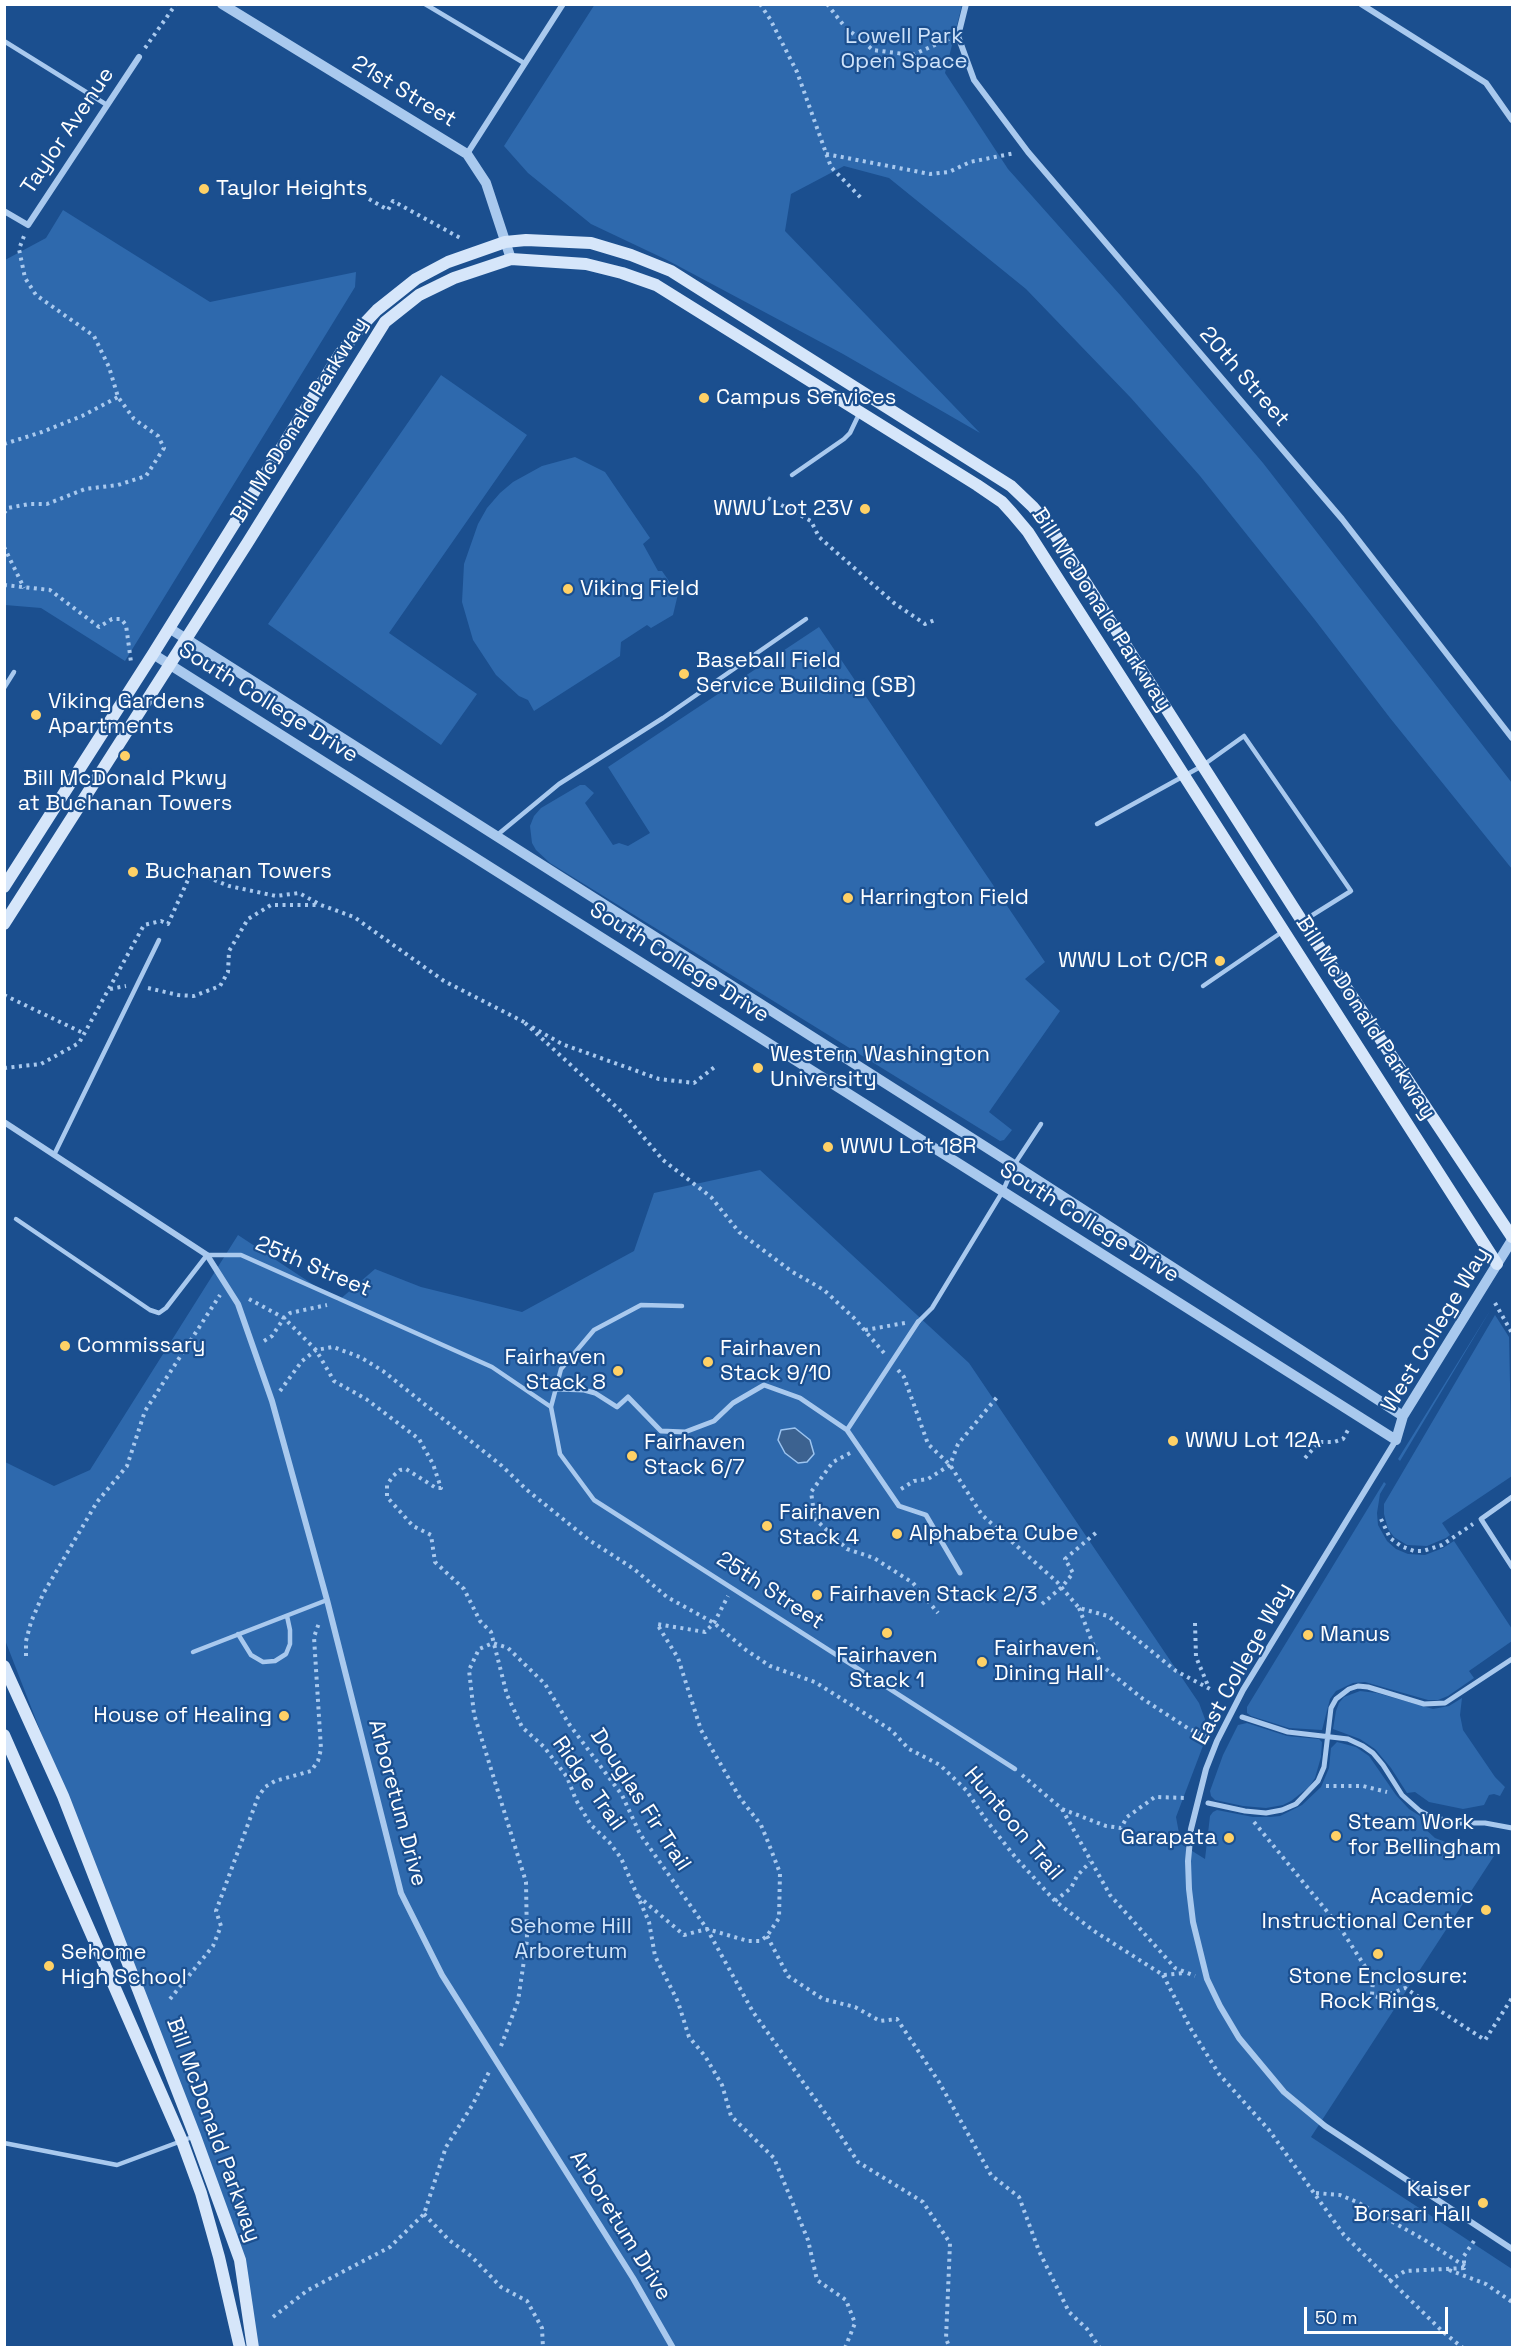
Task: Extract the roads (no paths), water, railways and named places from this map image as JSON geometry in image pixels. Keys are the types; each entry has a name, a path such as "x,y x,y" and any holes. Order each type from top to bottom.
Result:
{"main road":[{"name":"Bill McDonald Parkway","path":"4,887 135,683 340,354 360,328 377,310 416,279 448,262 505,242 526,240 591,243 632,255 671,271 1011,486 1033,507 1052,530 1302,921 1512,1239"},
{"name":"Bill McDonald Parkway","path":"4,924 187,639 385,322 419,295 454,278 511,259 586,264 656,285 1002,502 1028,532 1497,1264"},
{"name":"Bill McDonald Parkway","path":"4,1666 63,1796 195,2136 240,2260 253,2348"},
{"name":"Bill McDonald Parkway","path":"4,1735 182,2141 201,2193 219,2257 240,2348"}],"street":[{"name":"21st Street","path":"222,4 466,154 486,183 511,259"},
{"path":"466,154 563,4"},
{"name":"20th Street","path":"966,4 958,36 974,80 1028,152 1342,519 1512,738"},
{"path":"1361,4 1486,83 1512,120"},
{"name":"Taylor Avenue","path":"4,211 28,225 139,57"},
{"name":"South College Drive","path":"169,628 1014,1165 1403,1416"},
{"name":"South College Drive","path":"153,654 1396,1440"},
{"path":"4,1122 207,1255"},
{"name":"West College Way","path":"1396,1440 1403,1416 1512,1239"},
{"name":"Arboretum Drive","path":"207,1255 238,1304 272,1401 327,1600 401,1893 442,1976 633,2278 674,2348"},
{"path":"846,1430 918,1322"},
{"path":"556,1389 584,1390 595,1393 617,1407 628,1397 661,1431 685,1432 714,1421 733,1403 765,1385 800,1398 846,1430 899,1506 926,1515 960,1573"},
{"name":"East College Way","path":"1396,1440 1243,1690 1217,1741 1197,1800 1188,1861 1193,1922 1207,1979 1239,2038 1284,2092 1325,2126 1512,2249"},
{"path":"1512,1497 1481,1519 1512,1567"},
{"path":"1208,1803 1266,1813 1296,1804 1314,1786 1324,1767 1331,1708 1336,1699 1349,1689 1358,1686 1368,1687 1424,1704 1445,1703 1512,1659"},
{"path":"1242,1717 1288,1732 1348,1739 1373,1753 1402,1795 1420,1811 1444,1821 1485,1823 1512,1828"}],"lane":[{"path":"425,4 524,63"},
{"path":"4,41 107,105"},
{"path":"792,475 844,439 850,433 860,412"},
{"path":"496,836 567,778 663,718 806,620"},
{"path":"4,687 14,672"},
{"path":"1097,824 1202,766 1244,736 1351,891 1302,921"},
{"path":"1203,986 1284,931"},
{"path":"54,1155 159,940"},
{"path":"918,1322 932,1308 1003,1191 1014,1165 1041,1124"},
{"path":"16,1219 150,1310 159,1313 166,1308 207,1255"},
{"name":"25th Street","path":"207,1255 241,1255 347,1300 492,1367 551,1407"},
{"name":"25th Street","path":"682,1306 641,1305 594,1330 561,1369 551,1407 560,1454 594,1500 1015,1769"},
{"path":"193,1652 327,1600"},
{"path":"238,1634 251,1655 262,1662 275,1661 286,1654 290,1644 290,1630 286,1616"},
{"path":"4,2143 117,2165 195,2136"}],"place":[{"name":"Taylor Heights","path":"204,189"},
{"name":"Campus Services","path":"704,398"},
{"name":"WWU Lot 23V","path":"865,509"},
{"name":"Viking Field","path":"568,589"},
{"name":"Baseball Field Service Building (SB)","path":"684,674"},
{"name":"Viking Gardens Apartments","path":"36,715"},
{"name":"Bill McDonald Pkwy at Buchanan Towers","path":"125,756"},
{"name":"Buchanan Towers","path":"133,872"},
{"name":"Harrington Field","path":"848,898"},
{"name":"WWU Lot C/CR","path":"1220,961"},
{"name":"Western Washington University","path":"758,1068"},
{"name":"WWU Lot 18R","path":"828,1147"},
{"name":"Commissary","path":"65,1346"},
{"name":"Fairhaven Stack 9/10","path":"708,1362"},
{"name":"Fairhaven Stack 8","path":"618,1371"},
{"name":"WWU Lot 12A","path":"1173,1441"},
{"name":"Fairhaven Stack 6/7","path":"632,1456"},
{"name":"Fairhaven Stack 4","path":"767,1526"},
{"name":"Alphabeta Cube","path":"897,1534"},
{"name":"Fairhaven Stack 2/3","path":"817,1595"},
{"name":"Fairhaven Stack 1","path":"887,1633"},
{"name":"Manus","path":"1308,1635"},
{"name":"Fairhaven Dining Hall","path":"982,1662"},
{"name":"House of Healing","path":"284,1716"},
{"name":"Steam Work for Bellingham","path":"1336,1836"},
{"name":"Garapata","path":"1229,1838"},
{"name":"Academic Instructional Center","path":"1486,1910"},
{"name":"Stone Enclosure: Rock Rings","path":"1378,1954"},
{"name":"Sehome High School","path":"49,1966"},
{"name":"Kaiser Borsari Hall","path":"1483,2203"}],"park label":[{"name":"Lowell Park Open Space","path":"904,50"},
{"name":"Sehome Hill Arboretum","path":"571,1940"}]}
